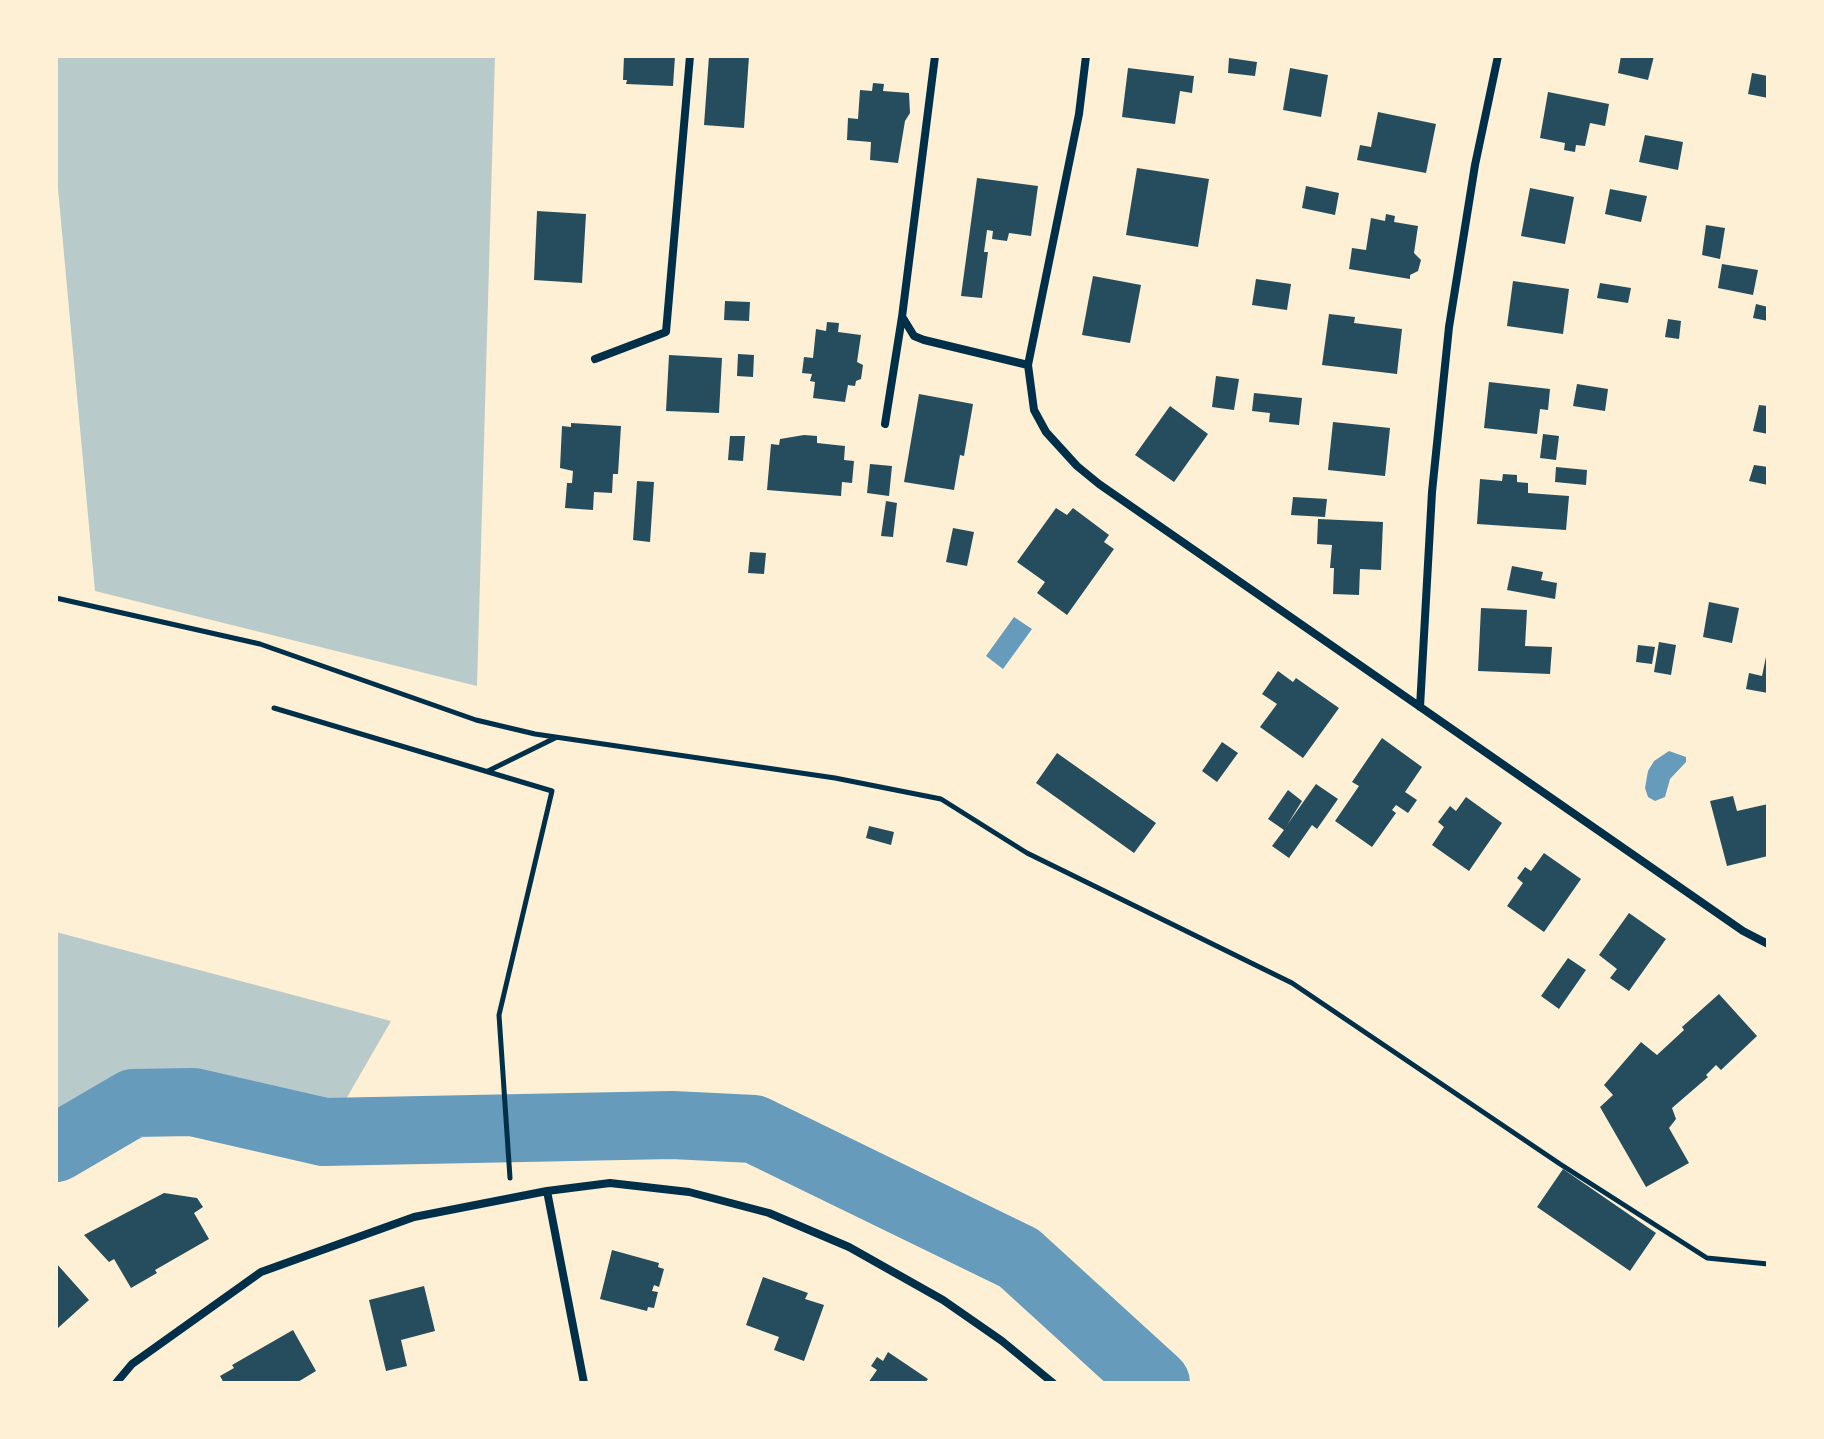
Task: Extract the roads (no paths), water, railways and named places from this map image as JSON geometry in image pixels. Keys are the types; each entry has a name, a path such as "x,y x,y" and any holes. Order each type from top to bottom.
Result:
{"street":[{"path":"595,359 666,332 690,56"},
{"path":"885,424 902,317 935,56"},
{"path":"1086,56 1079,114 1028,365 1034,410 1046,432 1077,466 1743,931 1768,944"},
{"path":"1420,707 1432,492 1447,340 1475,165 1498,56"},
{"path":"902,317 914,336 1028,365"},
{"path":"116,1383 132,1364 261,1272 414,1217 547,1191 610,1183 689,1192 769,1213 849,1247 943,1300 1002,1341 1053,1383"},
{"path":"547,1191 584,1383"}],"water":[{"path":"1014,617 1032,629 1003,669 986,656"},
{"path":"1669,751 1686,757 1686,762 1670,779 1665,797 1655,801 1648,797 1645,788 1648,771 1654,761"}],"waterway":[{"path":"56,1148 133,1103 193,1102 324,1132 672,1125 754,1129 1019,1258 1156,1383"}]}
